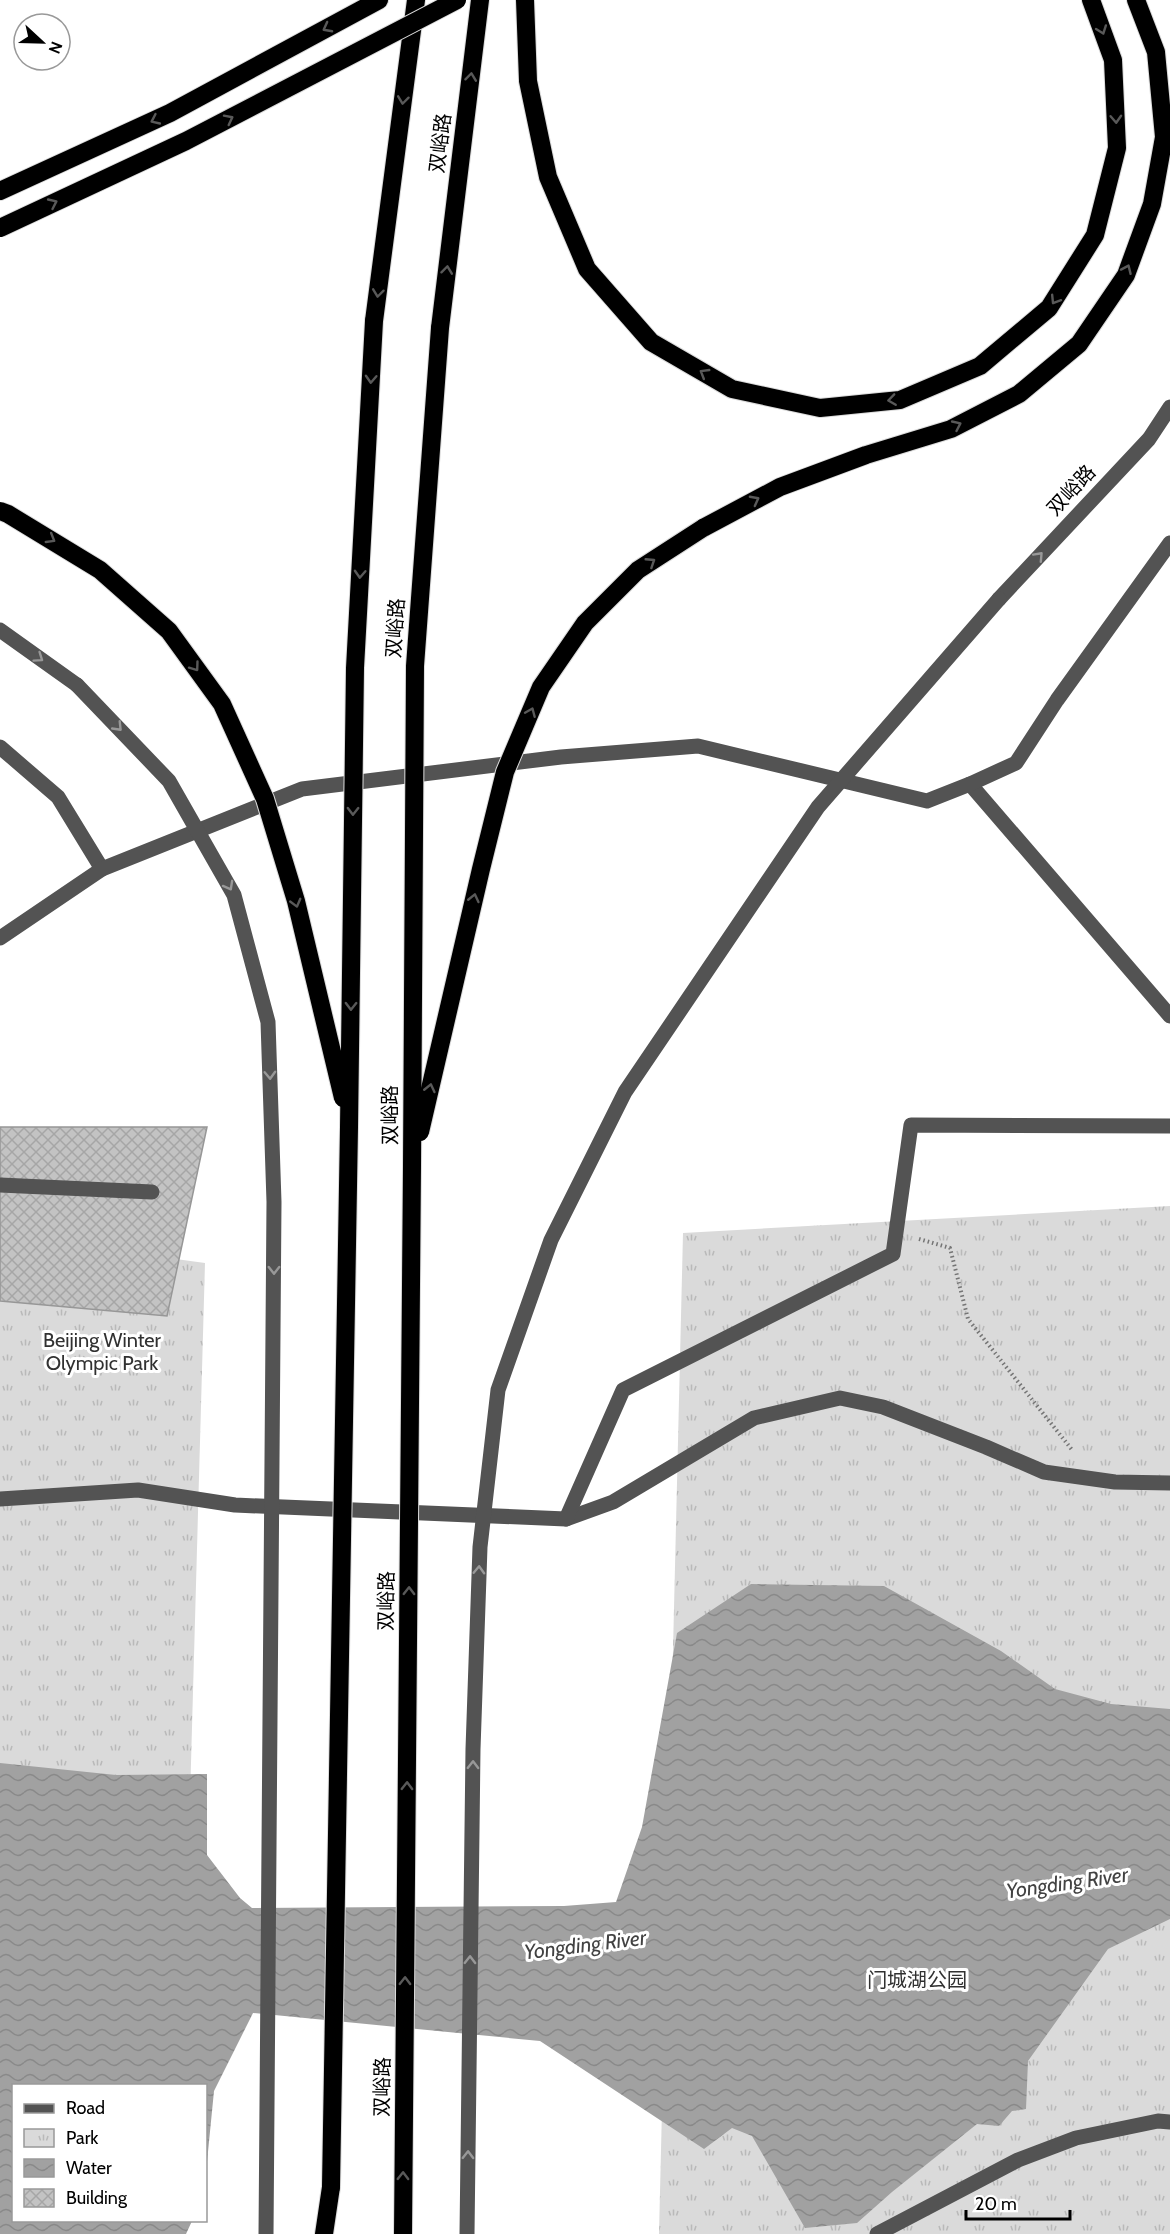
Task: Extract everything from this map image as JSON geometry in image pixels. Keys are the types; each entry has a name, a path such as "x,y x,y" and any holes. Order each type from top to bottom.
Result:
{"highway":[{"path":"0,191 170,113 379,0"},
{"name":"双峪路","path":"331,2187 355,668 374,321 416,0"},
{"path":"0,228 186,141 457,0"},
{"name":"双峪路","path":"403,2234 415,666 440,328 480,0"},
{"path":"525,0 528,81 548,177 587,269 651,342 671,354 732,389 820,408 900,400 980,366 1049,308 1095,235 1117,148 1113,60 1092,0"},
{"path":"412,1166 505,772 541,687 585,623 638,570 703,528 780,487 866,455 951,429 1019,394 1078,344 1126,275 1152,204 1164,137 1156,52 1137,0"},
{"path":"0,511 100,570 169,631 222,704 265,799 296,901 349,1127"},
{"path":"324,2234 331,2187"},
{"path":"331,2187 331,2234"}],"street":[{"name":"双峪路","path":"467,2234 473,1749 480,1547 498,1390 551,1240 625,1092 818,807 999,599 1149,438 1170,407"},
{"path":"0,938 102,869 302,789 561,757 698,746 927,801 1016,763 1057,700 1170,543"},
{"path":"0,630 77,685 169,781 234,894 268,1022 274,1214 266,2234"},
{"path":"0,747 58,797 102,869"},
{"path":"970,784 1170,1016"},
{"path":"566,1519 623,1390 893,1254 911,1125 1170,1126"},
{"path":"0,1185 152,1192"},
{"path":"0,1499 138,1490 235,1505 566,1519 613,1502 754,1418 840,1398 883,1407 1044,1472 1096,1479 1170,1484"},
{"path":"877,2234 1018,2160 1076,2138 1158,2121 1170,2122"}],"path":[{"path":"897,1232 950,1248 968,1319 1096,1479"}],"green space":[{"name":"门城湖公园","path":"1170,1206 1170,2234 659,2234 683,1233"},
{"name":"Beijing Winter Olympic Park","path":"0,1235 205,1263 182,2084 12,2084 12,2222 0,2234"}],"water":[{"name":"Yongding River","path":"751,1584 884,1586 1001,1651 1055,1689 1111,1704 1170,1709 1170,1919 1108,1949 1028,2061 1026,2109 1012,2111 999,2126 977,2124 857,2223 805,2228 752,2136 732,2128 704,2149 540,2041 253,2013 214,2091 207,2162 207,2084 12,2084 12,2222 192,2222 186,2234 0,2234 0,1763 116,1775 207,1774 207,1855 240,1898 252,1908 564,1906 616,1902 642,1827 677,1633"}],"building":[{"path":"0,1127 207,1127 167,1316 0,1301"}]}
